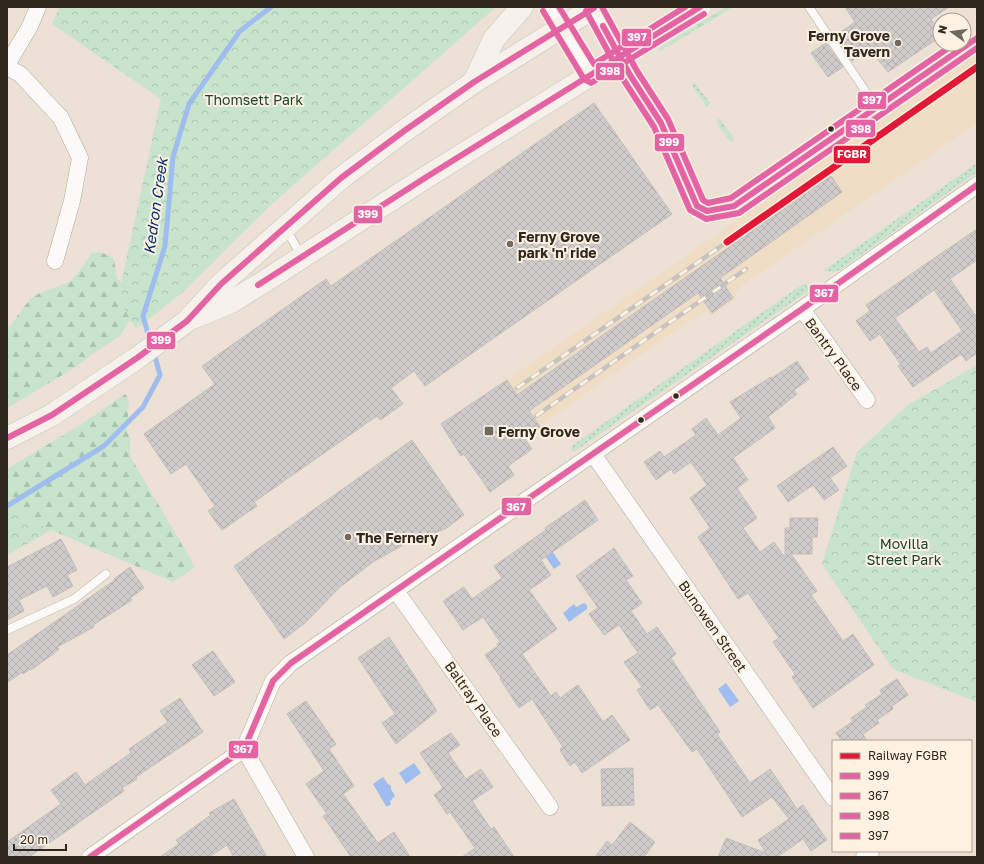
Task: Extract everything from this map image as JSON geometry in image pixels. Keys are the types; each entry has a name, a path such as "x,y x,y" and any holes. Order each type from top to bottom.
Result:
{"main road":[{"path":"474,82 494,39 522,7"},
{"path":"7,438 52,414 137,358 187,321 222,284 341,178 474,82 594,7"},
{"path":"187,321 231,302 428,176 700,7"}],"street":[{"path":"38,7 30,26 13,39 7,66 20,74 61,118 80,158 72,202 55,261"},
{"path":"550,7 561,28 591,75"},
{"path":"594,7 620,57"},
{"path":"90,857 244,749 267,691 280,672 802,309 977,185"},
{"name":"Bantry Place","path":"802,309 867,400"},
{"name":"Bunowen Street","path":"593,454 832,797"},
{"name":"Baltray Place","path":"396,591 550,807"},
{"path":"244,749 306,857"}],"lane":[{"path":"809,7 876,107"},
{"path":"620,57 661,122 697,206 707,210 734,206 977,38"},
{"path":"285,228 302,258"},
{"path":"7,630 74,599 106,574"}],"shaded area":[{"path":"977,54 977,123 740,287 735,293 736,299 710,317 706,310 539,426 507,380"}],"green space":[{"name":"Thomsett Park","path":"60,7 496,7 272,204 183,292 136,329 118,298 161,99 52,24"},
{"path":"726,7 733,7 661,51 659,50 659,48"},
{"path":"694,82 710,103 709,106 706,106 692,85"},
{"path":"719,118 734,138 733,142 729,141 717,123"},
{"path":"977,163 977,172 840,270 833,272 823,271"},
{"path":"98,252 110,255 114,260 117,278 126,287 133,315 120,336 74,368 7,408 7,330 30,299 40,293 69,282 78,273 92,253"},
{"path":"805,284 809,289 807,292 575,451 571,451 571,447 580,440"},
{"name":"Movilla Street Park","path":"977,365 977,702 893,669 822,564 857,452 908,405"},
{"path":"125,394 129,399 127,432 130,439 130,456 195,567 173,582 51,530 7,555 7,469 85,422"},
{"path":"14,511 51,530 7,555 7,518"}],"water":[{"path":"548,545 561,564 554,569 541,550"},
{"path":"584,603 587,605 587,609 569,622 563,613 574,604 576,607"},
{"path":"726,683 739,701 730,707 718,689"},
{"path":"414,763 421,773 406,784 399,773"},
{"path":"383,777 391,786 395,796 390,801 391,804 389,806 386,806 373,784"}],"building":[{"name":"Ferny Grove Tavern","path":"845,7 949,7 942,12 932,12 932,42 888,72 869,49 852,61 835,36 855,22"},
{"path":"826,43 843,67 828,77 811,53"},
{"path":"594,103 672,214 425,386 414,371 391,388 403,404 380,420 377,416 254,502 257,506 222,530 208,511 215,506 186,464 171,474 144,434 215,384 202,366 326,279 331,286"},
{"path":"831,176 842,192 720,278 733,298 712,313 698,293 529,411 541,428 525,439 532,449 508,466 514,475 490,492 464,454 461,456 441,424 507,380 517,395"},
{"path":"977,229 977,260 950,279 977,318 977,353 966,361 961,354 913,387 898,366 901,365 880,334 870,341 856,321 870,311 866,305","holes":["934,290 962,331 931,353 927,347 919,352 895,318"]},
{"path":"797,361 809,379 794,390 797,394 768,417 775,428 733,458 748,480 737,488 757,518 743,528 760,552 774,542 785,558 785,528 790,528 790,518 818,518 817,537 812,537 812,554 791,554 817,591 811,595 843,641 853,634 874,665 813,708 792,677 795,674 773,642 779,638 748,593 738,599 698,537 710,528 690,498 707,485 691,462 674,474 671,469 656,480 644,462 660,451 664,457 696,435 692,429 706,418 718,435 741,418 730,402 771,377 772,378"},
{"name":"The Fernery","path":"412,440 464,515 445,529 410,541 373,562 340,587 305,623 284,639 234,566"},
{"path":"833,447 847,466 830,478 839,490 824,500 813,485 788,502 777,486"},
{"path":"585,500 598,520 541,560 551,575 529,590 557,629 522,654 551,696 556,692 560,698 578,685 603,722 612,715 630,740 582,773 575,762 570,766 561,752 560,749 563,747 532,699 519,708 500,679 501,678 485,655 498,646 497,644 500,642 483,617 463,630 443,601 464,587 472,599 502,578 494,566 546,530 545,528"},
{"path":"61,539 77,570 67,575 73,586 53,597 47,586 19,600 24,611 7,620 7,567"},
{"path":"614,548 633,576 626,580 642,603 631,611 647,634 657,627 676,654 671,658 720,732 717,734 750,783 770,769 797,809 803,805 827,840 811,851 803,839 777,857 718,857 726,838 766,853 758,840 789,819 772,797 742,817 697,749 692,752 658,705 650,710 637,690 642,687 624,662 638,653 619,625 604,635 589,614 598,608 576,576"},
{"path":"130,567 144,588 130,598 132,600 93,625 94,627 57,647 59,649 31,670 30,669 23,674 22,672 7,683 7,655 115,580 114,579"},
{"path":"389,637 437,711 396,744 382,723 395,714 358,658"},
{"path":"213,651 235,682 214,696 192,665"},
{"path":"897,679 908,695 892,706 893,709 877,720 879,723 863,734 866,740 841,740 836,733 853,721 851,718 867,707 865,705 882,694 880,690"},
{"path":"180,698 203,732 136,777 137,779 122,788 124,791 29,857 7,857 7,842 61,804 51,790 76,772 85,785 131,753 129,749 168,722 160,711"},
{"path":"306,701 336,744 329,749 354,786 343,794 378,843 394,832 410,857 351,857 323,816 327,814 306,784 324,771 287,714"},
{"path":"451,733 460,745 448,753 466,779 481,769 493,787 472,801 491,829 494,827 514,857 462,857 475,848 450,812 447,814 434,795 443,788 420,753"},
{"path":"633,768 634,805 602,806 601,769"},
{"path":"234,799 267,857 234,857 227,845 209,857 160,857 179,844 176,840 211,815 209,813"},
{"path":"630,822 655,842 644,857 595,857 607,841 612,845"}],"waterway":[{"name":"Kedron Creek","path":"150,341 143,316 165,246 173,157 189,104 240,31 271,7"},
{"name":"Kedron Creek","path":"7,506 104,446 143,407 160,375 154,353"}],"railway":[{"path":"517,388 727,242"},
{"path":"536,416 746,269"}],"rail line":[{"name":"FGBR","path":"727,242 977,67"}],"transit line":[{"name":"397","path":"559,7 594,64 685,7"},
{"name":"397","path":"602,7 637,71 668,119 703,200 708,203 731,198 942,52"},
{"name":"399","path":"258,285 428,176 700,7"},
{"name":"399","path":"7,438 52,415 137,358 187,321 221,284 341,178 404,131 474,82 594,8"},
{"name":"398","path":"543,11 584,79 591,83 704,14"},
{"name":"398","path":"586,11 623,79 654,127 690,210 706,219 739,213 977,48"},
{"name":"399","path":"603,26 630,75 661,123 697,206 707,211 734,206 977,38"},
{"name":"367","path":"90,857 244,749 273,681 291,663 802,309 977,185"}],"place":[{"name":"Ferny Grove Tavern","path":"898,43"},
{"name":"Ferny Grove park 'n' ride","path":"510,244"},
{"name":"Ferny Grove","path":"489,431"},
{"name":"The Fernery","path":"348,537"}]}
